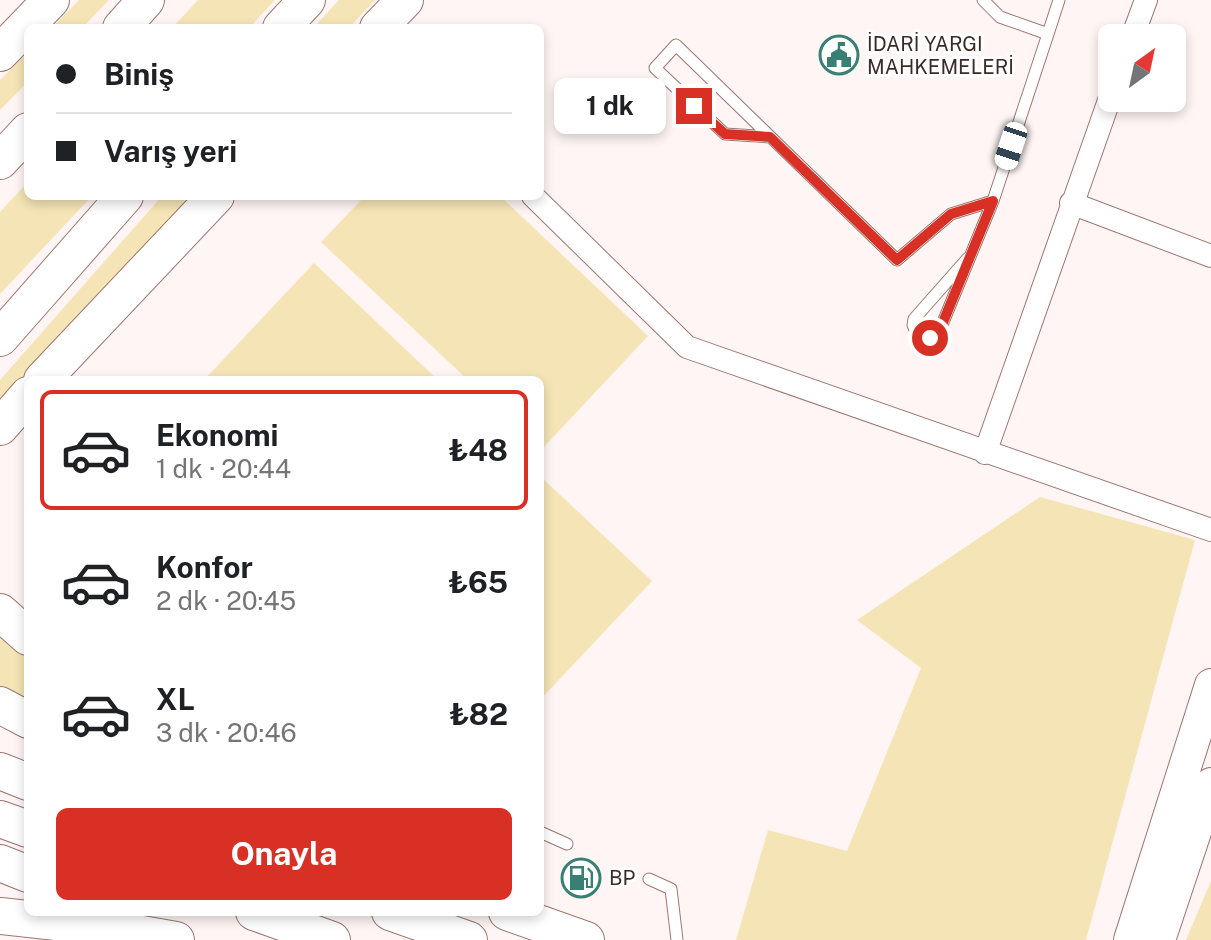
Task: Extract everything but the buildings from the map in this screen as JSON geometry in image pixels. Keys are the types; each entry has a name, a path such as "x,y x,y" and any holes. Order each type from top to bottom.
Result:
{"main road":[{"path":"28,24 51,0"},
{"path":"125,24 146,0"},
{"path":"285,24 307,0"},
{"path":"382,24 405,0"},
{"path":"0,53 24,28"},
{"path":"0,158 24,135"},
{"path":"0,338 121,200"},
{"path":"46,376 212,200"},
{"path":"0,427 24,400"},
{"path":"0,612 24,633"},
{"path":"1130,940 1211,685"},
{"path":"0,771 24,780"},
{"path":"1159,940 1211,784"},
{"path":"0,819 24,828"},
{"path":"0,863 24,872"},
{"path":"0,916 102,927 176,940"},
{"path":"138,916 201,940"},
{"path":"265,916 332,940"},
{"path":"401,916 469,940"},
{"path":"518,916 586,940"}],"street":[{"path":"1137,24 1146,0"},
{"path":"985,453 1105,112"},
{"path":"537,200 687,347 1211,530"},
{"path":"1071,203 1211,256"}],"lane":[{"path":"983,0 1000,17 1048,34"},
{"path":"968,258 914,319 918,336 930,338 939,332 993,201 1059,0"},
{"path":"770,137 725,134 655,68 676,45 897,260 951,214 993,201"},
{"path":"544,834 567,844"},
{"path":"649,879 671,889 677,940"}],"shaded area":[{"path":"79,0 109,0 86,24 56,24"},
{"path":"198,0 275,0 253,24 176,24"},
{"path":"339,0 375,0 353,24 317,24"},
{"path":"24,56 24,86 0,110 0,80"},
{"path":"24,186 24,200 88,200 0,294 0,212"},
{"path":"158,200 190,200 28,376 24,376 24,380 0,406 0,380"},
{"path":"361,200 504,200 648,336 544,447 544,376 464,376 321,242"},
{"path":"314,263 434,376 208,376"},
{"path":"544,480 652,581 544,696"},
{"path":"1040,497 1195,540 1086,940 736,940 768,830 847,851 921,668 857,620"},
{"path":"0,631 24,652 24,701 0,692"},
{"path":"1211,881 1211,940 1186,940"}],"place":[{"name":"İDARİ YARGI MAHKEMELERİ","path":"839,55"},
{"name":"BP","path":"581,878"}],"route":[{"path":"694,106 725,134 770,137 897,260 951,214 993,201 939,332 930,338"}]}
